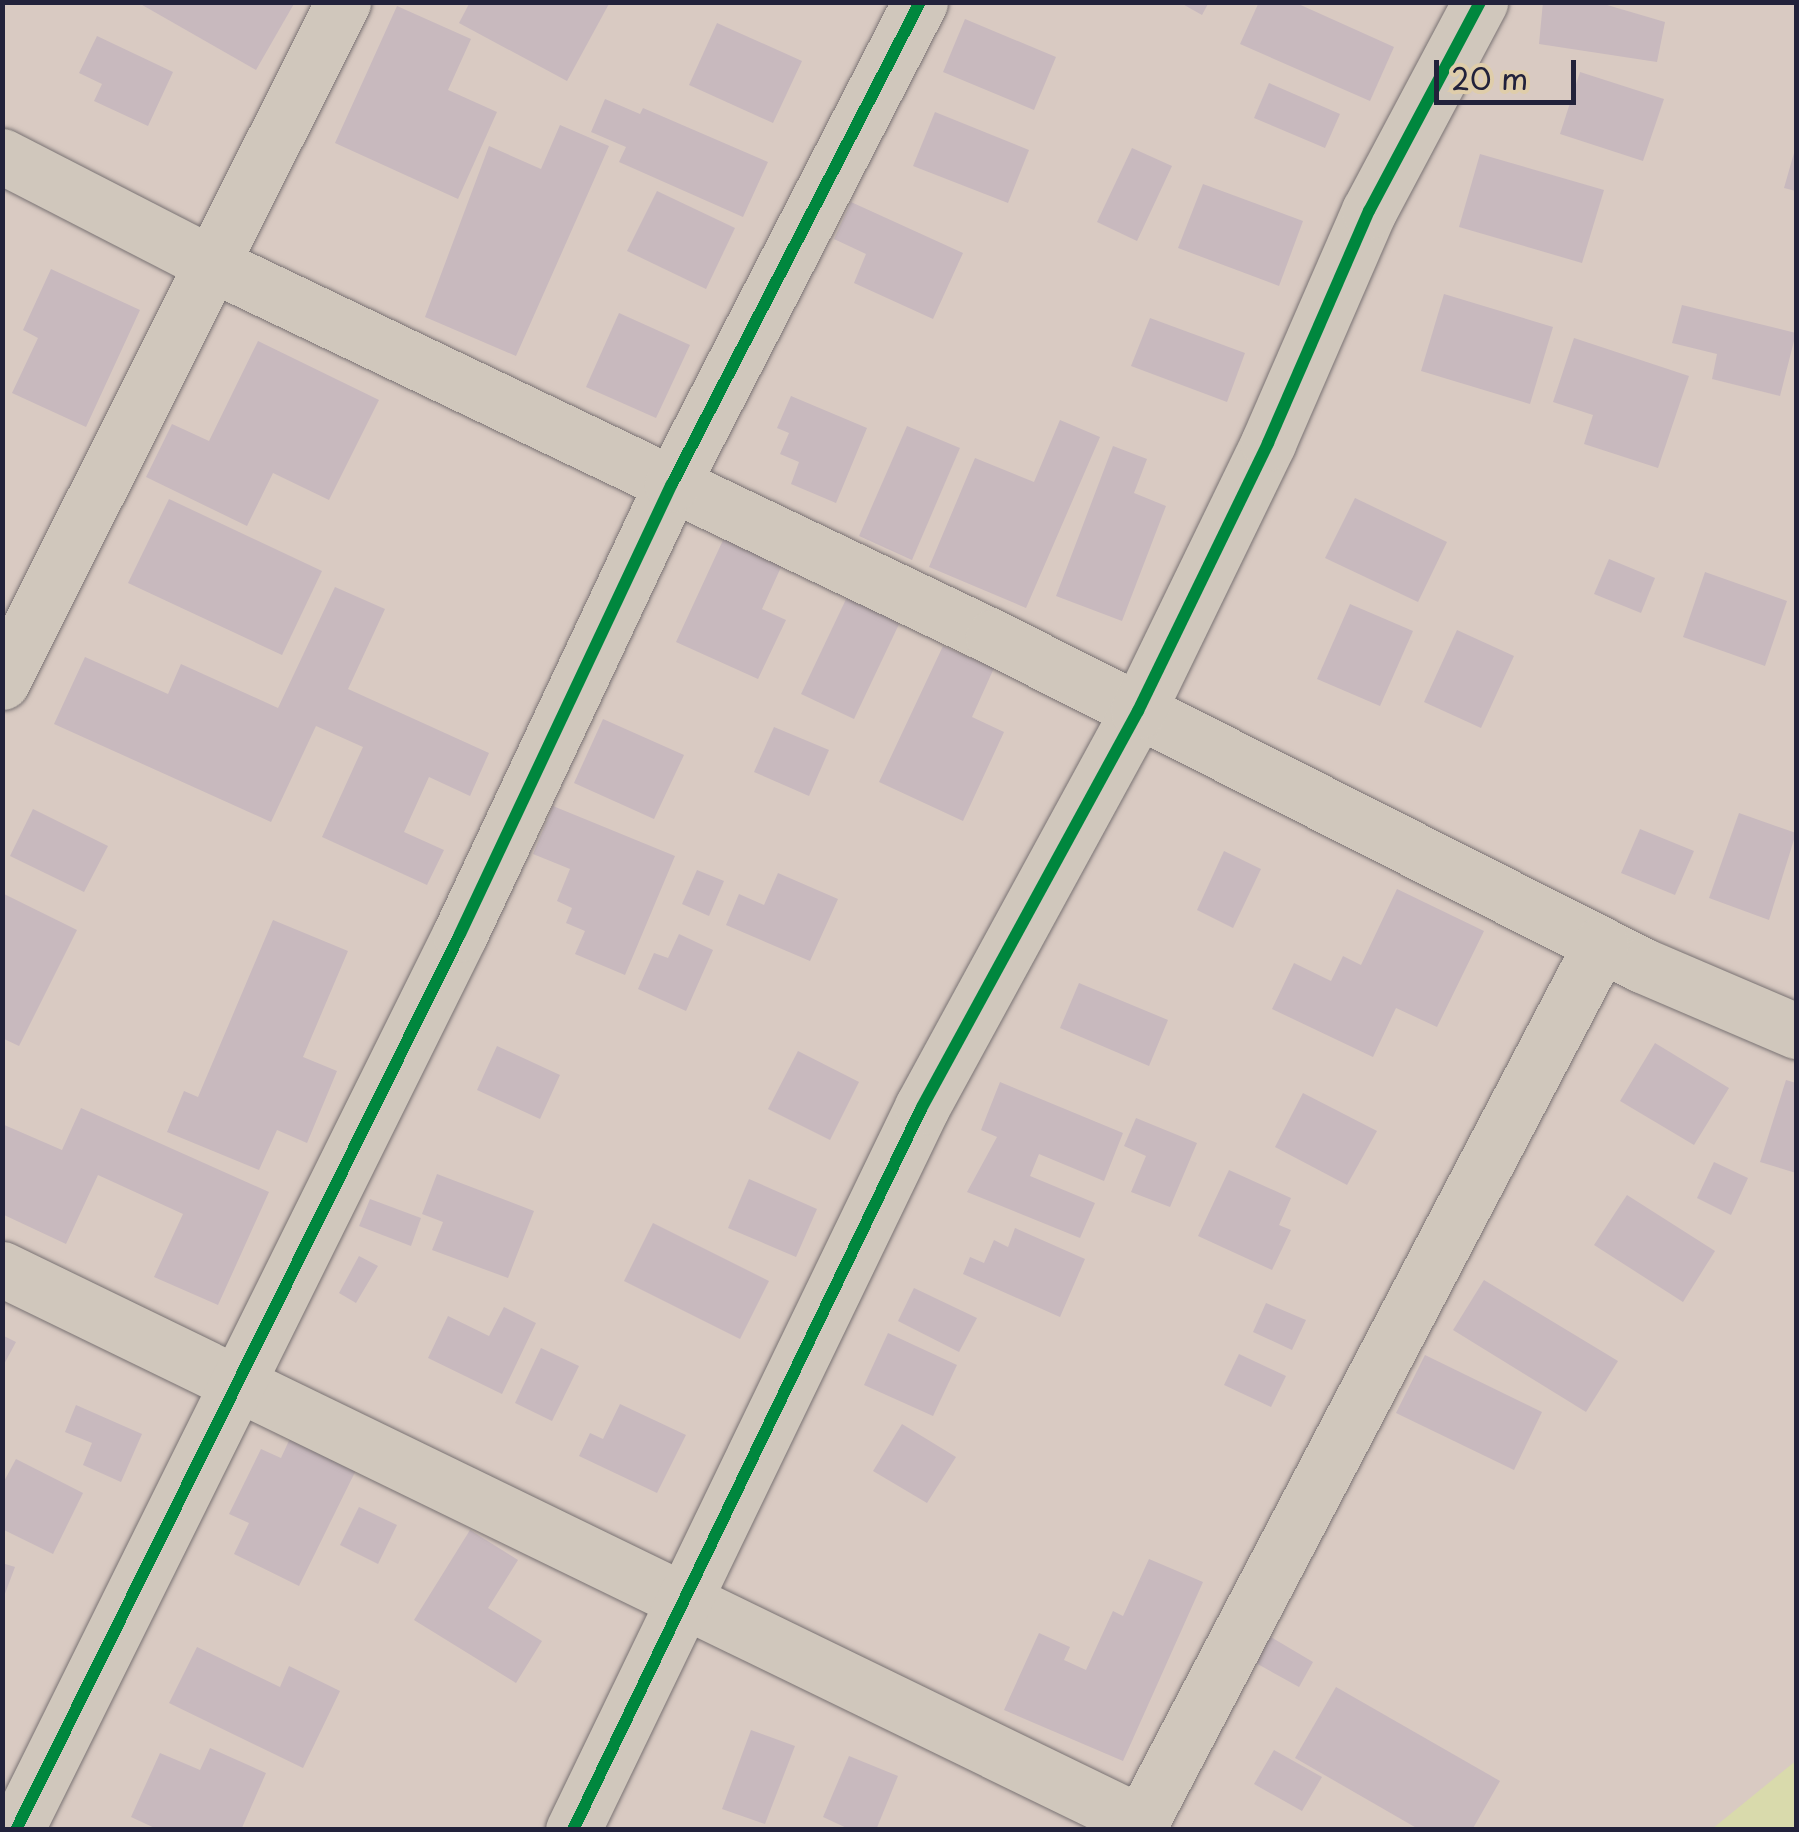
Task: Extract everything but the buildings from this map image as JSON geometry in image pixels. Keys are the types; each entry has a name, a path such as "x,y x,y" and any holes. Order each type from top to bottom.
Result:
{"street":[{"path":"2,682 343,2"},
{"path":"16,1830 460,934 672,484 920,2"},
{"path":"573,1830 922,1107 1138,711 1268,443 1369,211 1480,2"},
{"path":"2,156 212,264 1138,711 1600,944 1796,1031"},
{"path":"2,1268 685,1600 1138,1826 1600,944"}],"green space":[{"path":"1796,1761 1796,1829 1712,1829 1787,1768"}],"cycle path":[{"path":"16,1830 460,934 672,484 920,2"},
{"path":"573,1830 922,1107 1138,711 1268,443 1369,211 1480,2"}]}
